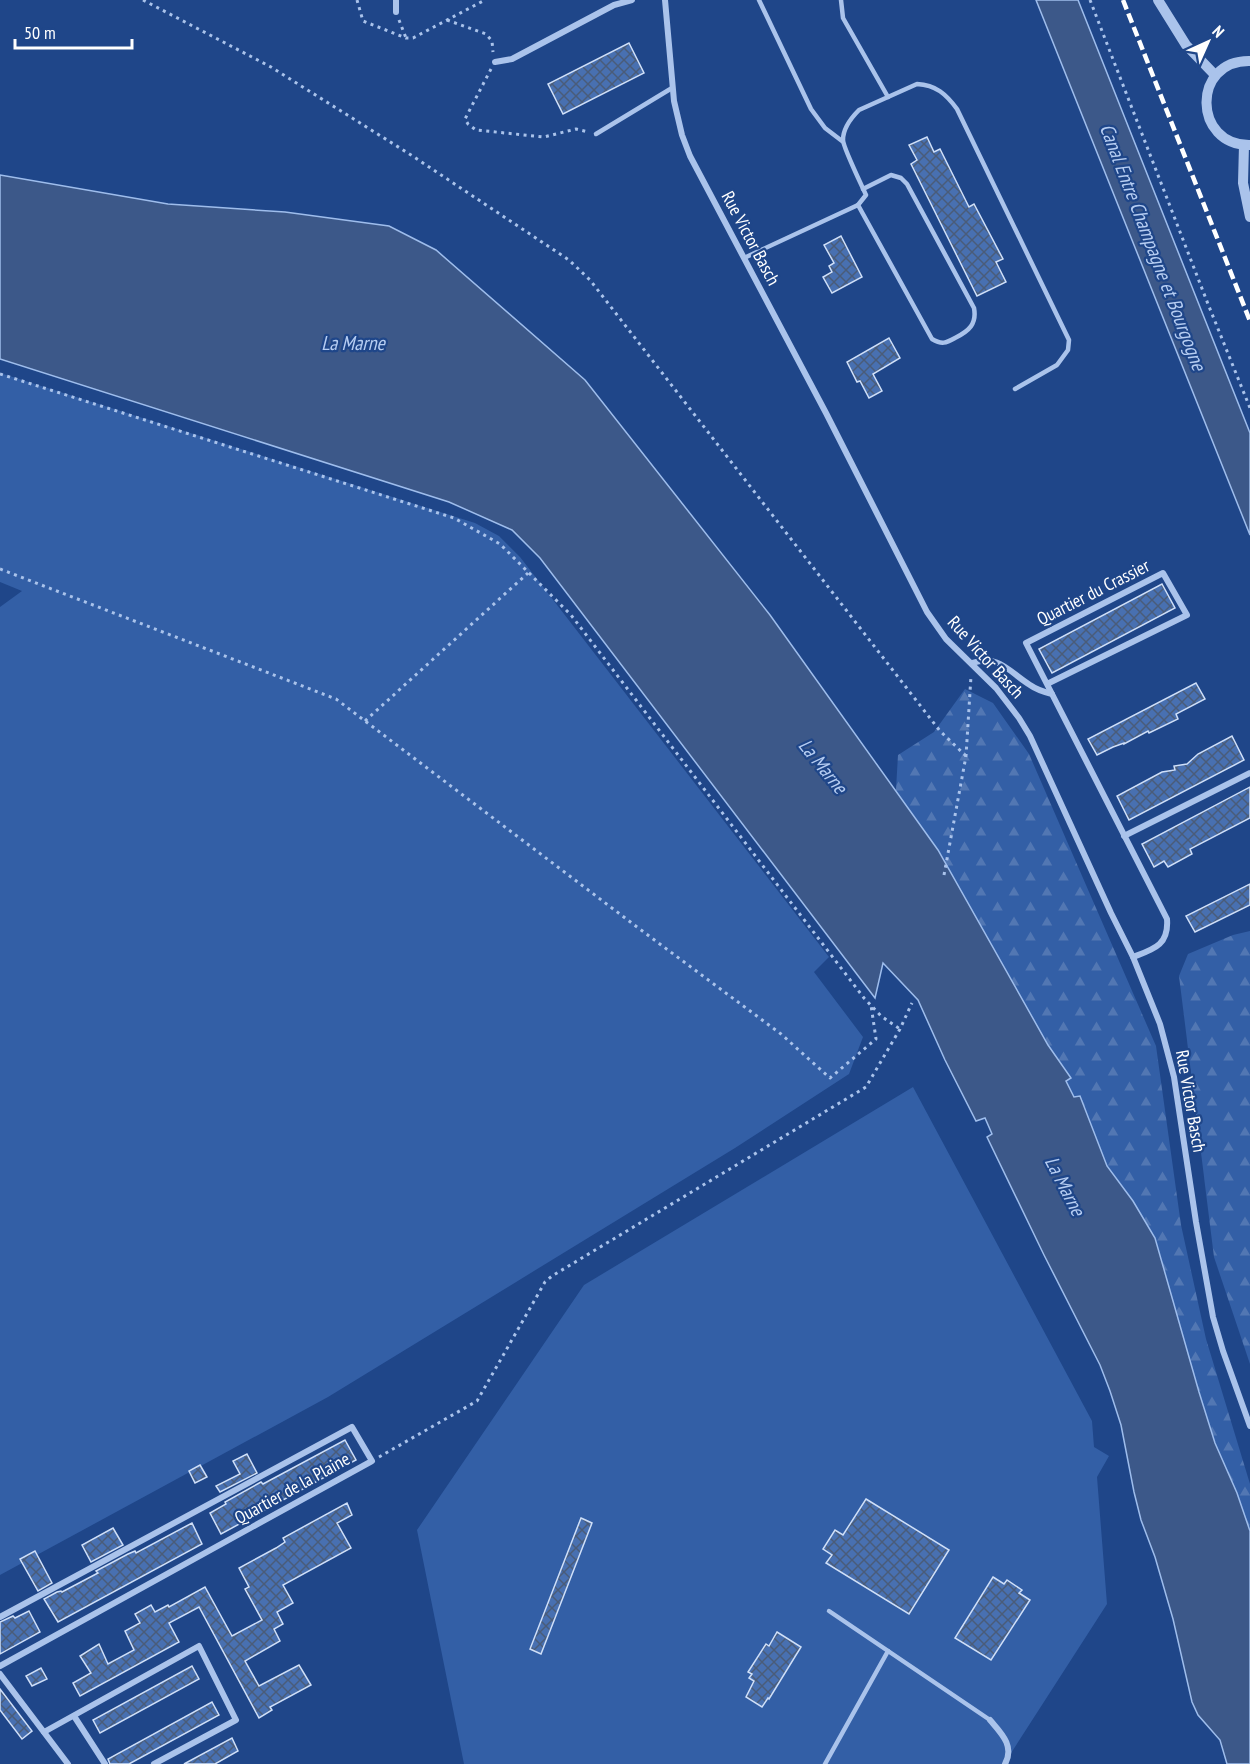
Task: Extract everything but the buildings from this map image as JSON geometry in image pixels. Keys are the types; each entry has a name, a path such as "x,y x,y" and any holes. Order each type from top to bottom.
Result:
{"street":[{"path":"396,0 396,12"},
{"path":"495,62 512,59 613,3 632,0"},
{"name":"Rue Victor Basch","path":"665,0 672,88 677,118 686,146 927,612 946,639 996,688 1019,717 1030,736 1152,1002 1174,1077 1213,1317 1250,1426"},
{"path":"1158,0 1186,45 1215,75"},
{"path":"1249,59 1231,64 1215,75 1206,95 1206,106 1208,118 1222,136 1232,142 1247,145 1244,183 1250,217"},
{"name":"Quartier du Crassier","path":"1163,573 1186,615 1047,684 1026,643 1163,573"},
{"path":"972,663 989,660 999,663 1030,686 1052,693"},
{"path":"1047,684 1167,919 1168,930 1163,941 1153,949 1133,957"},
{"path":"1124,836 1250,774"},
{"name":"Quartier de la Plaine","path":"0,1617 352,1427 372,1461 0,1666"},
{"path":"44,1732 199,1646 236,1720 154,1764"},
{"path":"0,1674 69,1764"},
{"path":"74,1716 105,1764"},
{"path":"990,1720 1009,1746 1009,1757 1005,1764"}],"lane":[{"path":"744,258 858,205 866,195 842,141 825,128 811,109 759,0"},
{"path":"841,0 843,18 888,97"},
{"path":"842,141 846,127 859,110 917,84 925,84 939,90 957,109 1068,340 1068,350 1058,365 1016,388"},
{"path":"596,135 672,88"},
{"path":"858,205 932,339 945,343 967,332 973,324 974,308 907,184 901,178 891,175 863,189"},
{"path":"829,1611 990,1720"},
{"path":"825,1764 888,1651"}],"path":[{"path":"143,0 271,67 411,155 570,260 597,290 940,731 966,756"},
{"path":"357,0 363,21 406,38 414,38 485,0"},
{"path":"1090,0 1250,408"},
{"path":"396,12 406,38"},
{"path":"447,20 486,34 492,41 495,62 465,119 468,124 476,130 544,137 576,129 596,135"},
{"path":"0,374 454,518 500,544 571,615 871,1005 881,1016 900,1029"},
{"path":"0,569 336,699 781,1034 830,1078 876,1039 871,1005"},
{"path":"365,721 529,573"},
{"path":"944,875 966,756 972,663"},
{"path":"372,1461 477,1401 545,1282 552,1276 866,1087 900,1029 912,1003"}],"green space":[{"path":"0,373 475,523 499,536 520,557 829,957 814,972 863,1037 849,1074 735,1148 328,1397 0,1575 0,607 22,591 0,582"},
{"path":"965,689 993,703 1029,754 1156,1046 1181,1225 1206,1339 1250,1484 1250,1594 895,807 898,755 934,732"},
{"path":"1250,931 1250,1364 1214,1257 1179,976 1188,954 1233,935"},
{"path":"913,1087 1092,1421 1094,1447 1109,1456 1097,1477 1107,1604 1004,1764 464,1764 417,1530 584,1285"}],"water":[{"name":"Canal Entre Champagne et Bourgogne","path":"1036,0 1078,0 1250,433 1250,535"},
{"name":"La Marne","path":"0,175 168,204 285,212 389,226 436,250 585,380 770,615 938,850 1048,1045 1071,1078 1066,1081 1074,1097 1080,1096 1107,1166 1133,1201 1155,1238 1215,1443 1237,1493 1250,1531 1250,1764 1227,1764 1220,1740 1198,1715 1192,1702 1173,1619 1155,1557 1141,1520 1121,1425 1100,1365 987,1137 992,1134 985,1118 976,1121 918,1000 883,963 875,998 540,558 512,530 449,502 0,359"}],"railway":[{"path":"1123,0 1250,321"}]}
